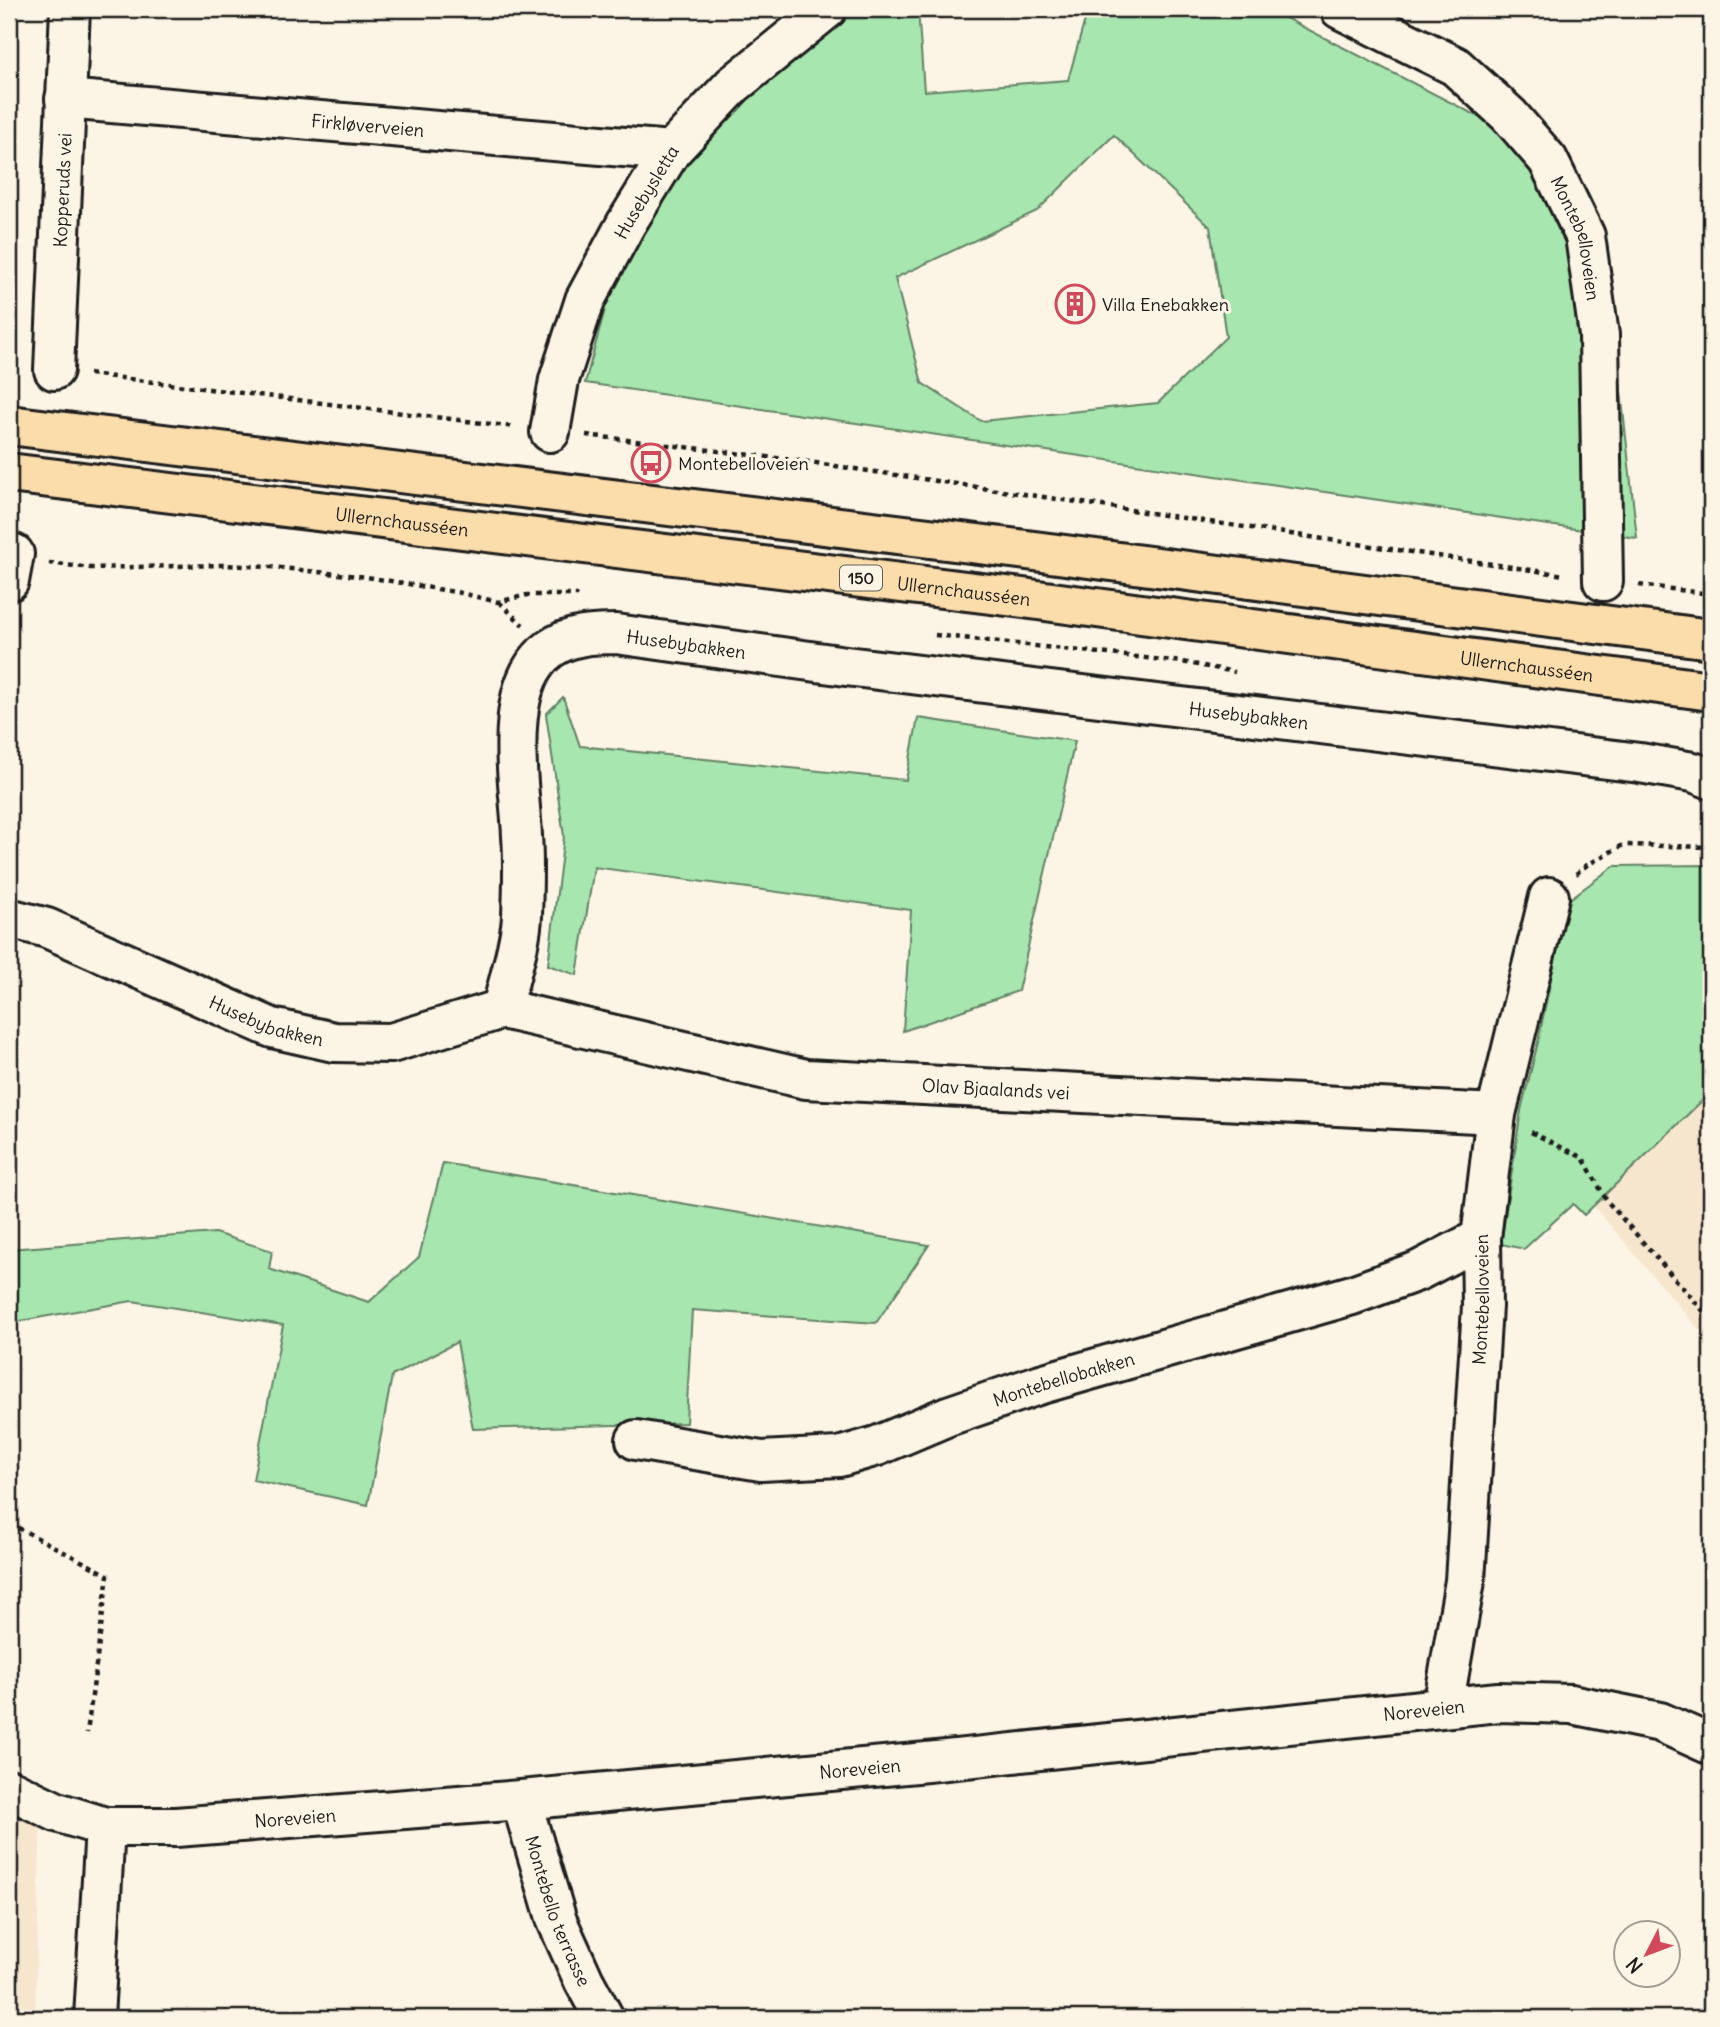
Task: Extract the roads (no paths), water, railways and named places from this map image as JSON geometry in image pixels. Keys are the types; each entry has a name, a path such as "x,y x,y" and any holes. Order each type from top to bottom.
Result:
{"highway":[{"path":"9,425 1005,548 1711,639"},
{"name":"Ullernchausséen","path":"9,473 1010,596 1711,691"}],"street":[{"name":"Kopperuds vei","path":"54,370 70,9"},
{"name":"Husebysletta","path":"550,432 559,380 585,300 625,224 671,151 733,85 827,9"},
{"name":"Montebelloveien","path":"1340,9 1455,66 1510,115 1548,160 1585,236 1599,335 1603,581"},
{"name":"Firkløverveien","path":"65,99 671,151"},
{"name":"Husebybakken","path":"9,918 58,933 272,1028 334,1042 391,1043 502,1009 522,920 523,838 517,764 517,718 523,686 536,664 550,649 591,634 616,634 846,666 1640,763 1693,772 1711,779"},
{"name":"Montebelloveien","path":"1443,1707 1465,1581 1482,1307 1481,1238 1496,1114 1549,897"},
{"name":"Olav Bjaalands vei","path":"502,1009 806,1079 1496,1114"},
{"name":"Montebellobakken","path":"636,1440 761,1461 839,1457 877,1446 948,1416 1041,1384 1352,1295 1418,1271 1481,1238"},
{"name":"Noreveien","path":"9,1789 57,1812 105,1827 176,1827 521,1800 928,1762 1498,1702 1571,1704 1660,1722 1711,1745"},
{"name":"Montebello terrasse","path":"521,1800 557,1922 604,2018"},
{"path":"94,2018 105,1827"}],"place":[{"name":"Villa Enebakken","path":"1075,304"},
{"name":"Montebelloveien","path":"651,463"}]}
